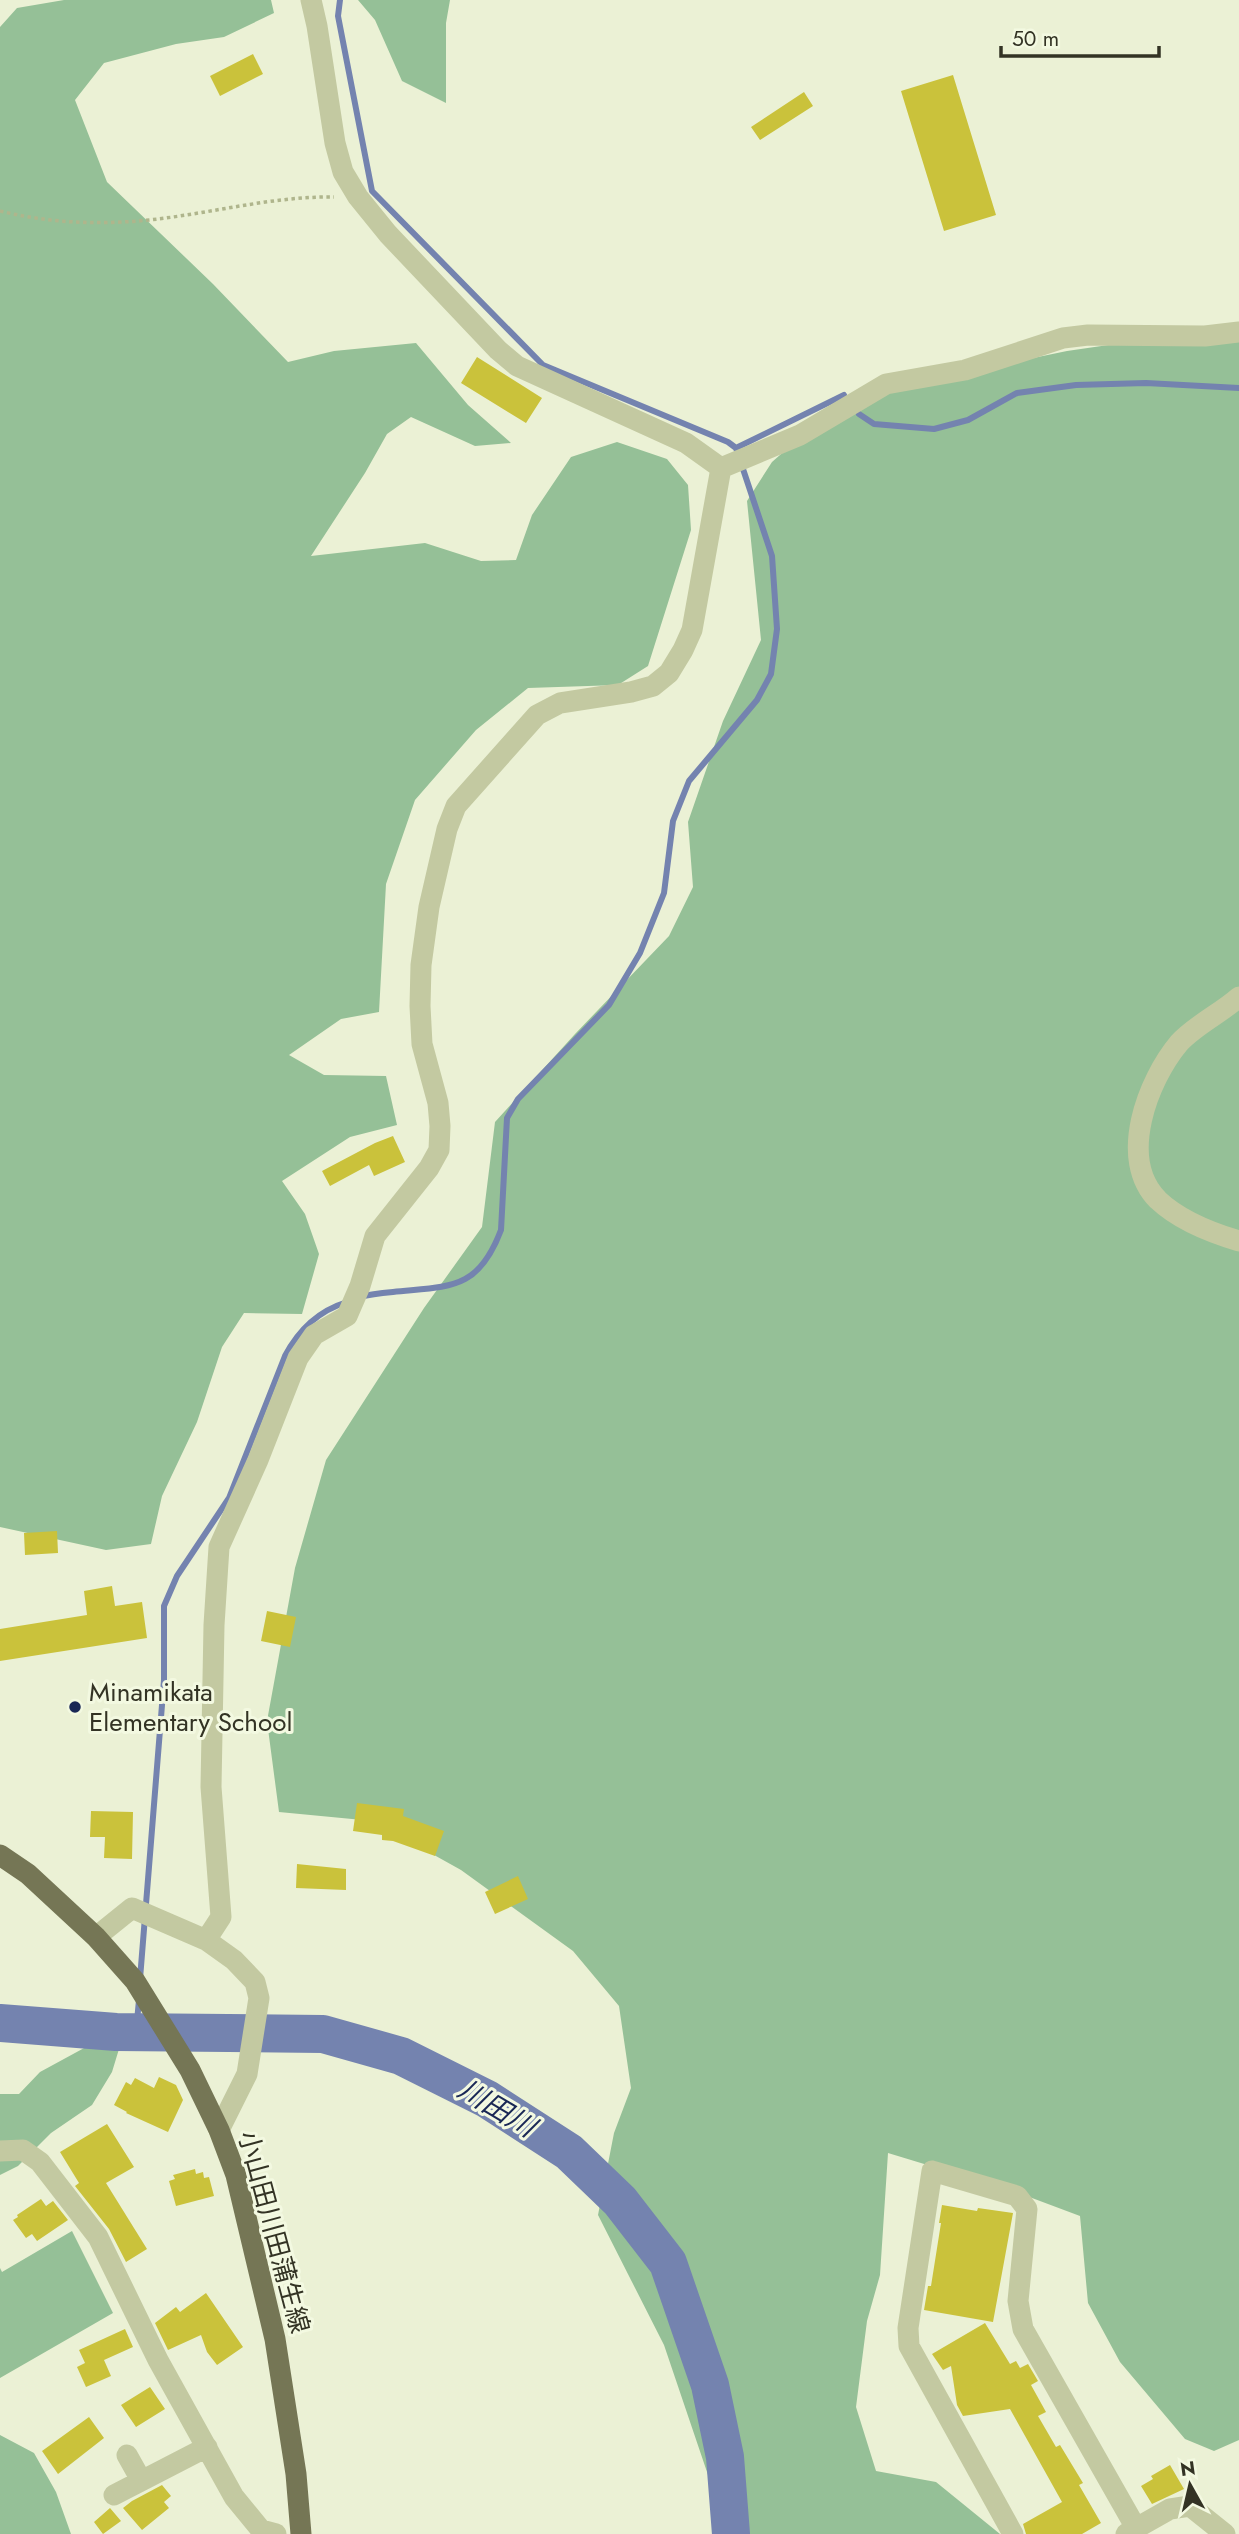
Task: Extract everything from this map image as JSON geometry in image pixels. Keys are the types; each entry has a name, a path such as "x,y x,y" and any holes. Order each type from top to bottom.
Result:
{"main road":[{"name":"小山田川田蒲生線","path":"0,1855 28,1874 96,1937 135,1981 190,2070 219,2130 236,2175 275,2339 296,2474 301,2534"}],"street":[{"path":"311,0 335,143 344,172 358,197 388,234 498,350 517,366 686,443 735,461 800,435 886,384 965,370 1063,338 1088,335 1205,336 1239,332"},
{"path":"206,1940 221,1917 211,1787 214,1625 219,1547 258,1460 298,1359 314,1335 347,1316 360,1286 375,1236 429,1168 439,1150 438,1103 422,1044 421,965 439,859 456,807 537,715 560,703 653,686 669,673 692,630 735,461"},
{"path":"1239,997 1181,1040 1159,1069 1145,1107 1138,1142 1143,1177 1158,1200 1202,1230 1239,1241"},
{"path":"96,1937 132,1908 206,1940 234,1961 255,1982 259,1998 247,2074 219,2130"},
{"path":"0,2151 23,2150 40,2162 98,2237 158,2360 234,2497 261,2530 276,2534"},
{"path":"1013,2534 909,2346 908,2328 932,2171 1017,2196 1027,2209 1018,2301 1023,2329 1131,2531 1170,2509 1190,2506 1225,2534"},
{"path":"114,2494 207,2447"},
{"path":"127,2455 141,2480"}],"path":[{"path":"0,211 61,222 124,222 301,197 358,197"}],"green space":[{"path":"64,0 271,0 274,13 224,37 176,44 104,63 75,100 107,182 213,284 288,362 334,351 416,343 468,405 511,443 475,446 411,417 387,434 311,556 425,543 481,561 516,560 532,515 571,457 617,442 667,459 688,485 691,530 648,666 618,685 528,688 476,730 415,800 386,884 379,1012 341,1019 289,1055 324,1075 386,1076 397,1125 350,1137 282,1181 305,1214 319,1254 302,1314 244,1313 222,1347 197,1422 162,1496 151,1544 106,1550 0,1527 0,27 17,8"},
{"path":"358,0 450,0 446,23 446,103 402,81 375,20"},
{"path":"1239,326 1239,2440 1214,2451 1185,2439 1120,2362 1088,2303 1080,2216 1013,2191 888,2153 880,2275 867,2321 856,2407 876,2471 936,2482 1000,2534 728,2534 664,2345 598,2215 614,2133 631,2088 619,2006 573,1951 461,1870 373,1821 279,1812 267,1721 295,1568 326,1460 424,1308 482,1227 495,1122 669,936 693,887 688,822 723,721 761,640 747,501 772,462 846,397 1067,351"},
{"path":"97,2041 119,2049 112,2072 92,2105 51,2133 18,2166 0,2175 0,2094 19,2094 40,2072"},
{"path":"72,2231 113,2313 0,2378 0,2268 2,2272"},
{"path":"0,2435 34,2453 56,2492 71,2534 0,2534"}],"building":[{"path":"253,54 263,74 220,96 210,76"},
{"path":"953,75 996,215 944,231 901,91"},
{"path":"804,92 813,106 760,140 751,127"},
{"path":"477,357 542,398 526,423 461,383"},
{"path":"393,1136 405,1162 374,1176 369,1165 330,1186 322,1171"},
{"path":"57,1531 58,1553 25,1555 24,1533"},
{"path":"112,1586 115,1606 142,1602 147,1638 0,1661 0,1629 87,1615 84,1591"},
{"path":"267,1611 296,1617 290,1647 261,1641"},
{"path":"357,1803 404,1809 403,1816 444,1831 435,1856 393,1841 382,1840 382,1835 353,1831"},
{"path":"91,1811 133,1812 132,1859 104,1858 105,1837 90,1837"},
{"path":"297,1864 346,1869 346,1890 296,1888"},
{"path":"518,1876 528,1899 495,1914 485,1892"},
{"path":"159,2077 176,2085 183,2100 168,2132 114,2105 126,2082 131,2085 135,2078 154,2088"},
{"path":"107,2124 134,2167 106,2183 147,2249 126,2262 109,2229 75,2186 79,2183 60,2152"},
{"path":"195,2169 196,2174 203,2172 204,2178 209,2177 214,2196 176,2206 169,2181 175,2179 173,2175"},
{"path":"41,2199 46,2206 53,2201 68,2220 37,2241 32,2234 26,2238 13,2220"},
{"path":"942,2205 1013,2213 993,2322 924,2310 928,2286 931,2286"},
{"path":"206,2293 243,2347 217,2365 207,2352 201,2335 168,2350 155,2323 176,2307 180,2312"},
{"path":"985,2323 1010,2364 1016,2361 1020,2368 1028,2364 1038,2381 1031,2385 1046,2412 1038,2416 1056,2447 1060,2445 1083,2483 1079,2485 1101,2523 1082,2534 1026,2534 1023,2524 1062,2502 1010,2409 963,2416 957,2405 951,2366 943,2370 932,2354"},
{"path":"125,2329 133,2347 104,2360 111,2376 86,2387 77,2367 85,2363 79,2350"},
{"path":"150,2387 165,2409 136,2427 121,2405"},
{"path":"89,2417 104,2438 58,2474 42,2451"},
{"path":"1170,2465 1184,2489 1152,2504 1141,2486 1153,2479 1151,2476"},
{"path":"162,2485 171,2496 164,2502 169,2508 142,2530 123,2508"},
{"path":"110,2508 121,2521 103,2534 94,2522"}],"waterway":[{"path":"340,0 338,16 372,191 543,365 728,442 736,448"},
{"path":"859,414 874,424 934,429 968,420 1017,393 1076,385 1146,383 1239,388"},
{"path":"360,1297 460,1282 472,1275 492,1250 501,1230 507,1118 518,1099 609,1005 640,953 664,893 673,821 689,781 757,700 771,674 777,629 772,556 736,448 844,395"},
{"path":"140,1979 164,1680 164,1606 177,1576 229,1498 290,1346 310,1322 327,1310 347,1302"},
{"path":"136,2032 139,2000"},
{"name":"川田川","path":"0,2023 116,2032 323,2034 401,2056 487,2099 569,2152 620,2201 668,2263 710,2385 725,2457 731,2534"}],"place":[{"name":"Minamikata Elementary School","path":"75,1707"}]}
